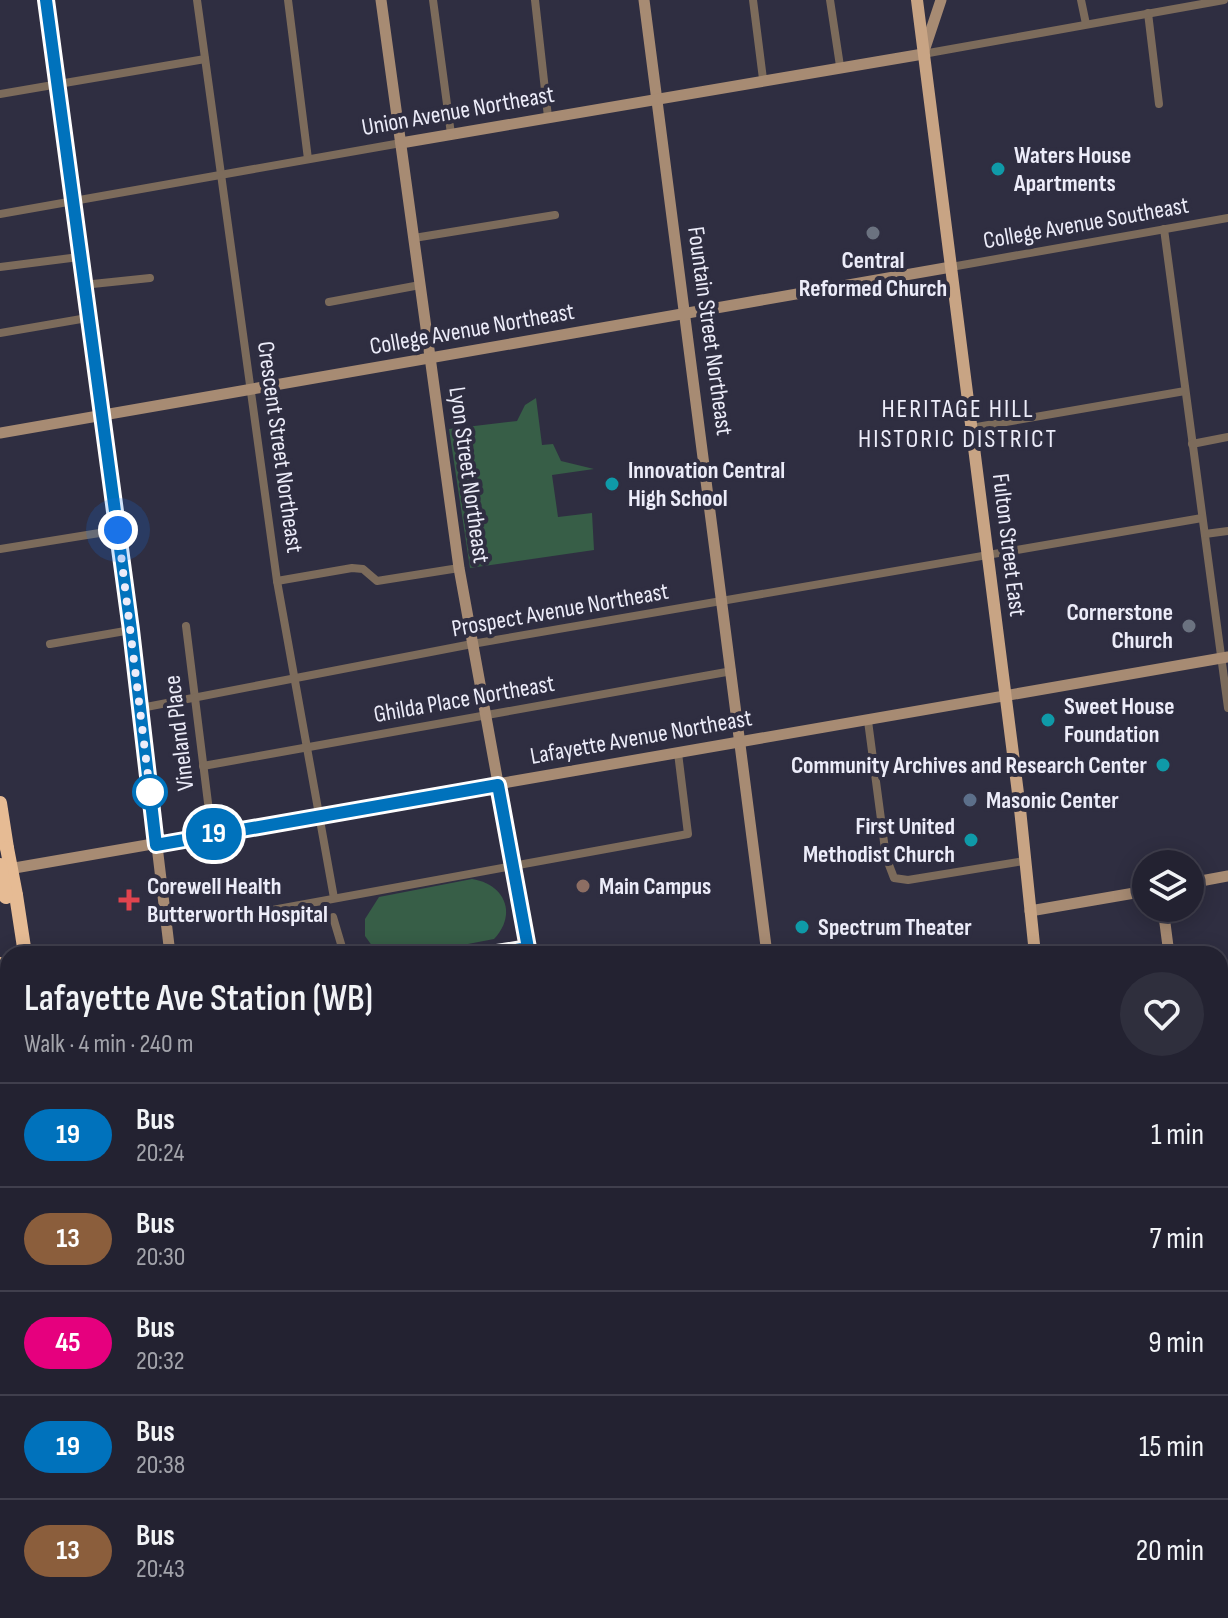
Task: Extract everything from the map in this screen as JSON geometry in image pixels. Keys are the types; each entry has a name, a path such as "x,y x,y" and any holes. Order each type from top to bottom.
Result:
{"highway":[{"path":"0,803 17,946"},
{"path":"0,865 23,946"}],"main road":[{"name":"Fulton Street East","path":"917,0 1006,697 1034,946"}],"street":[{"path":"46,0 131,630 169,946"},
{"name":"Crescent Street Northeast","path":"197,0 253,389 277,581 334,898"},
{"path":"288,0 308,159"},
{"name":"Lyon Street Northeast","path":"381,0 459,568 527,946"},
{"path":"433,0 451,134"},
{"path":"535,0 548,117"},
{"name":"Fountain Street Northeast","path":"644,0 766,946"},
{"path":"753,0 763,79"},
{"path":"830,0 840,66"},
{"path":"941,0 923,54 1192,3 1224,0"},
{"path":"1081,0 1086,24"},
{"path":"1148,13 1159,104"},
{"name":"Union Avenue Northeast","path":"0,214 763,79 923,54"},
{"path":"0,94 205,59"},
{"path":"414,238 555,215"},
{"name":"College Avenue Southeast","path":"951,267 1228,218"},
{"path":"1164,229 1202,518 1225,657 1228,708"},
{"path":"0,267 79,257"},
{"name":"College Avenue Northeast","path":"0,433 951,267"},
{"path":"83,285 150,278"},
{"path":"329,302 420,285"},
{"path":"0,333 87,318"},
{"path":"971,428 1185,391"},
{"path":"1192,444 1228,437"},
{"name":"Prospect Avenue Northeast","path":"141,708 472,644 1202,518"},
{"path":"0,549 118,530"},
{"path":"1205,534 1228,531"},
{"path":"277,581 352,568 363,569 377,581 459,568"},
{"name":"Vineland Place","path":"186,626 212,835"},
{"path":"50,644 131,630"},
{"name":"Lafayette Avenue Northeast","path":"0,871 1225,657"},
{"name":"Ghilda Place Northeast","path":"203,766 732,671"},
{"path":"868,721 886,857 890,871 899,881 1024,861"},
{"path":"239,908 251,913 688,834 678,753"},
{"path":"1204,880 1228,876"},
{"path":"1030,911 1132,893"},
{"path":"333,917 342,946"},
{"path":"1165,922 1168,946"}],"green space":[{"path":"536,398 542,445 553,444 561,461 594,469 552,475 558,517 592,513 594,550 470,568 449,429 517,421 525,405"},
{"path":"472,879 483,882 499,893 504,901 505,919 494,939 458,946 372,946 365,936 365,919 379,897"}],"bus line":[{"name":"19","path":"46,0 118,530 156,845 498,785 528,946"}],"place":[{"name":"Waters House Apartments","path":"998,169"},
{"name":"Central Reformed Church","path":"873,233"},
{"name":"Innovation Central High School","path":"612,484"},
{"name":"Cornerstone Church","path":"1189,626"},
{"name":"Sweet House Foundation","path":"1048,720"},
{"name":"Community Archives and Research Center","path":"1163,765"},
{"name":"Masonic Center","path":"970,800"},
{"name":"First United Methodist Church","path":"971,840"},
{"name":"Main Campus","path":"583,886"},
{"name":"Corewell Health Butterworth Hospital","path":"129,900"},
{"name":"Spectrum Theater","path":"802,927"}],"district":[{"name":"HERITAGE HILL HISTORIC DISTRICT","path":"958,424"}],"route":[{"path":"118,530 150,792"}]}
